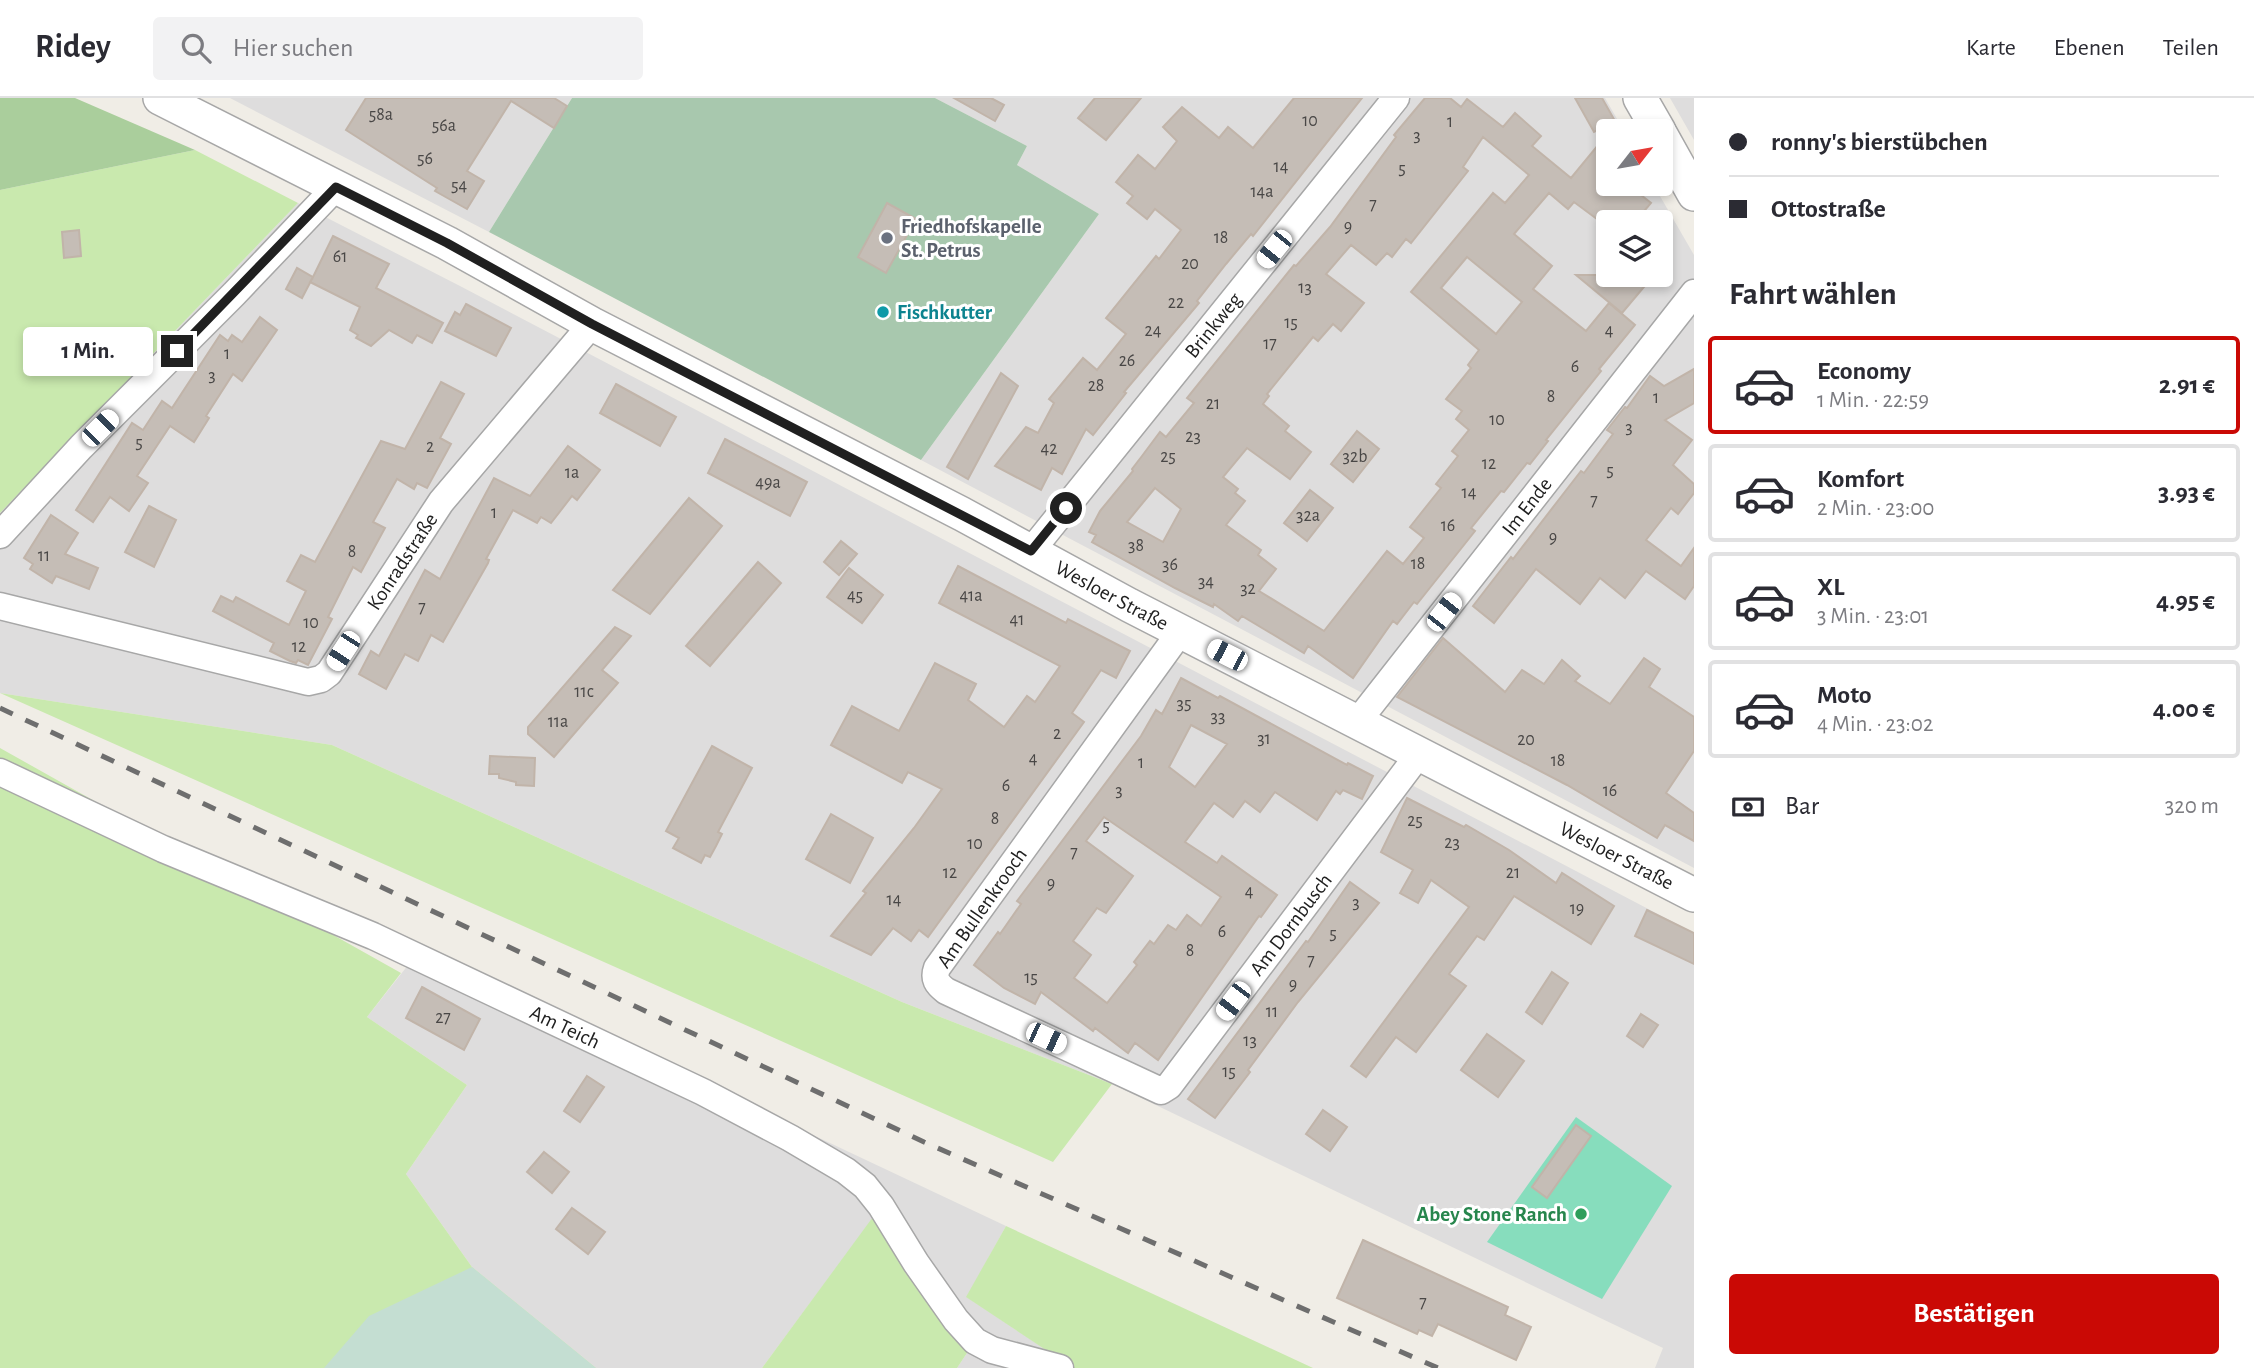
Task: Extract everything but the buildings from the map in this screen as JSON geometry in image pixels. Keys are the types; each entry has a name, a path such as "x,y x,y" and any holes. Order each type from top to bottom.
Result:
{"street":[{"name":"Wesloer Straße","path":"160,98 447,243 592,324 1694,895"},
{"name":"Brinkweg","path":"1031,551 1396,98"},
{"path":"1640,98 1652,119"},
{"path":"1673,156 1694,194"},
{"path":"0,535 81,447 234,294 336,187"},
{"name":"Im Ende","path":"1358,721 1694,293"},
{"name":"Konradstraße","path":"0,606 308,682 321,679 329,673 441,502 592,324"},
{"name":"Am Bullenkrooch","path":"1161,1091 946,991 936,983 934,975 1181,631"},
{"name":"Am Dornbusch","path":"1161,1091 1169,1086 1419,754"},
{"name":"Am Teich","path":"0,772 163,849 373,936 703,1092 790,1138 846,1171 865,1186 956,1320 975,1342 992,1350 1060,1368"}],"shaded area":[{"path":"230,98 572,98 489,232"},
{"path":"935,98 1605,98 1617,119 1596,119 1596,196 1660,196 1668,210 1596,210 1596,287 1673,287 1673,219 1694,255 1694,868 921,460 1099,214 1017,165 1027,146"},
{"path":"1670,98 1694,98 1694,140"},
{"path":"298,203 1694,933 1694,1368 1655,1368 1663,1348 1112,1084 902,1002 332,745 0,693 0,513"},
{"path":"420,950 1006,1226 967,1297 1073,1368 957,1368 975,1341 881,1207 762,1368 596,1368 472,1267 406,1174 467,1085 367,1017"}],"green space":[{"path":"0,98 75,98 195,150 0,190"},
{"path":"572,98 935,98 1027,146 1017,165 1099,214 921,460 489,232"},
{"path":"195,150 298,203 0,513 0,190"},
{"path":"0,693 332,745 902,1002 1112,1084 1053,1162"},
{"path":"0,748 401,973 367,1017 467,1085 406,1174 472,1267 596,1368 0,1368"},
{"name":"Abey Stone Ranch","path":"1576,1117 1672,1186 1602,1299 1487,1242"},
{"path":"881,1206 975,1341 957,1368 762,1368"},
{"path":"1006,1226 1313,1368 1073,1368 966,1297"},
{"path":"472,1267 596,1368 324,1368 369,1316"}],"railway":[{"path":"0,708 924,1142 1438,1368"}],"place":[{"name":"Friedhofskapelle St. Petrus","path":"887,238"},
{"name":"Fischkutter","path":"883,312"},
{"name":"Abey Stone Ranch","path":"1581,1214"}],"route":[{"path":"177,351 336,187 447,243 592,324 1031,551 1066,508"}]}
